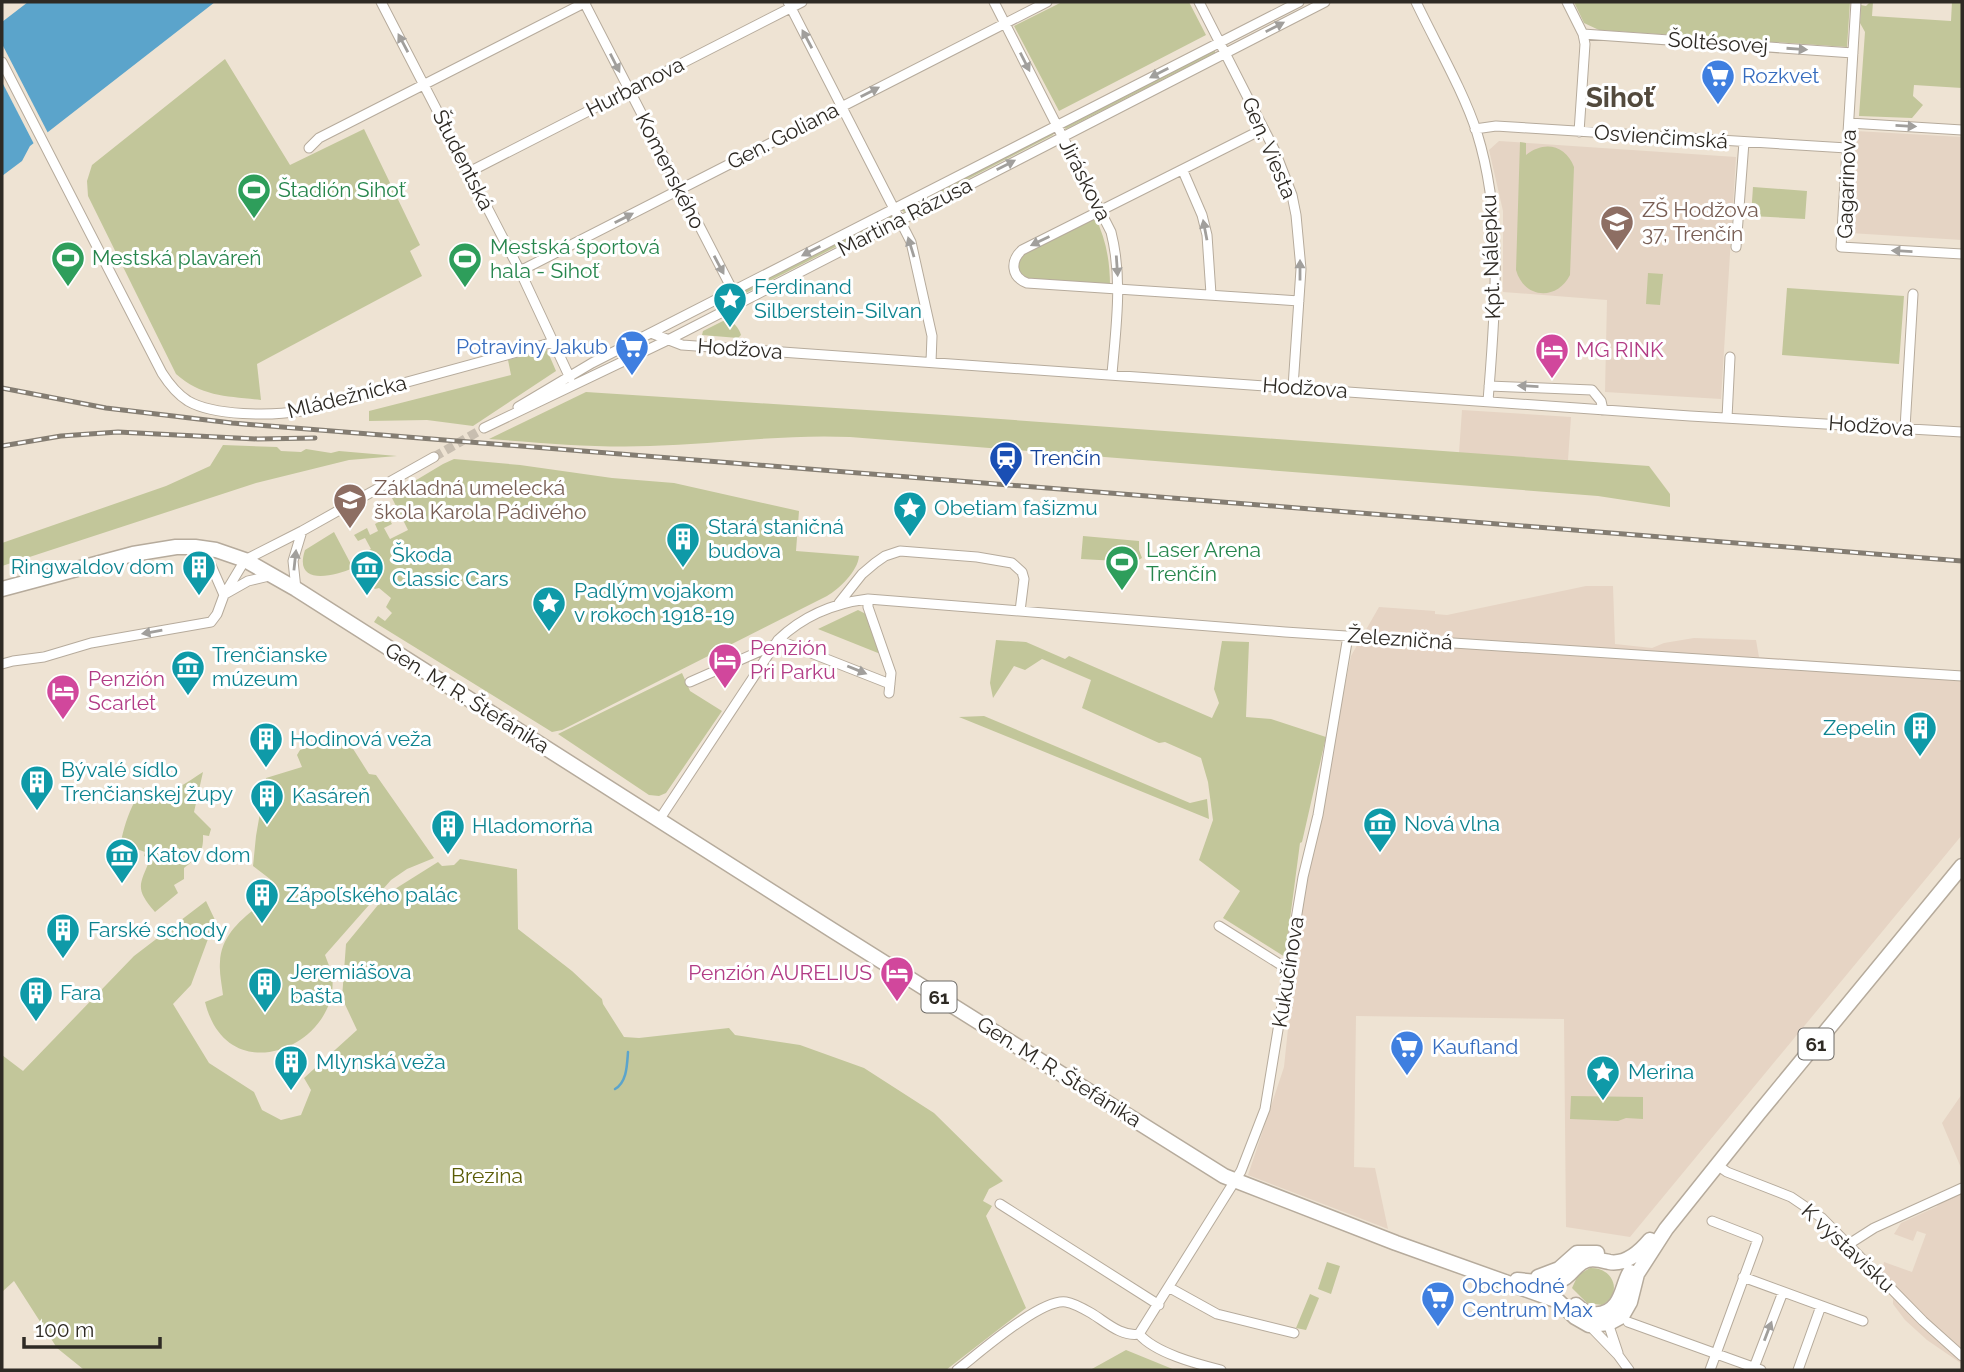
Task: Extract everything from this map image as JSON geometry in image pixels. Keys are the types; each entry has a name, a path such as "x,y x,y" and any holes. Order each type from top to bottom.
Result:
{"main road":[{"name":"61","path":"2,589 133,554 176,547 195,547 216,550 245,560 296,589"},
{"name":"Gen. M. R. Štefánika","path":"296,589 742,873 1235,1181"},
{"name":"61","path":"1616,1319 1616,1304 1632,1269 1962,866"},
{"name":"61","path":"1235,1181 1503,1279 1565,1294 1590,1315 1616,1319"},
{"name":"61","path":"1523,1284 1552,1283 1566,1277 1585,1261 1601,1259 1616,1262 1632,1257 1652,1245"},
{"name":"61","path":"1616,1319 1630,1302 1637,1275 1652,1245"},
{"path":"1523,1284 1559,1269 1577,1252 1613,1255 1652,1245"},
{"path":"1588,1251 1607,1261 1619,1274 1622,1290"},
{"path":"1566,1277 1565,1294 1570,1311"},
{"name":"61","path":"1523,1284 1558,1301 1581,1322 1589,1325"},
{"path":"1589,1325 1616,1319"}],"street":[{"name":"Študentská","path":"381,2 520,271 575,386"},
{"path":"425,85 585,2"},
{"name":"Komenského","path":"585,2 739,303"},
{"name":"Hurbanova","path":"469,172 790,5 802,2"},
{"name":"Jiráskova","path":"993,2 1111,232 1119,289 1112,374"},
{"name":"Gen. Goliana","path":"520,271 1047,2"},
{"name":"Gen. Viesta","path":"1199,2 1264,129 1284,176 1296,215 1301,269 1293,387"},
{"name":"Martina Rázusa","path":"1299,2 569,375 481,430 670,340 1325,2"},
{"name":"Kpt. Nálepku","path":"1416,2 1475,129 1493,212 1495,299 1488,401"},
{"path":"1566,2 1583,34 1585,44 1579,131"},
{"name":"Gagarinova","path":"1856,2 1841,247 1962,254"},
{"path":"790,5 911,242 932,336 931,362"},
{"name":"Šoltésovej","path":"1583,34 1853,53"},
{"name":"Mládežnícka","path":"2,62 162,373 179,395 195,404 216,409 275,414 301,411 554,342"},
{"name":"Študentská","path":"309,148 319,138 425,85"},
{"path":"1849,123 1962,130"},
{"name":"Osvienčimská","path":"1475,129 1496,126 1847,148"},
{"path":"1264,129 1022,250 1013,263 1015,274 1027,283 1299,301"},
{"path":"1736,247 1744,142"},
{"path":"1183,171 1202,215 1207,235 1211,294"},
{"path":"1905,428 1913,294"},
{"name":"Hodžova","path":"651,333 682,345 1603,410 1962,432"},
{"path":"1727,418 1730,357"},
{"path":"1489,386 1592,390 1601,401 1603,410"},
{"path":"2,664 44,657 114,639 211,622 245,560 434,457"},
{"path":"296,589 293,561 302,531"},
{"path":"195,547 210,563 222,600"},
{"path":"659,820 776,642 795,625 838,604 862,574 885,556 900,551 987,558 1012,563 1022,572 1024,579 1020,611"},
{"path":"222,600 248,580 273,575"},
{"path":"690,682 776,642 792,643 890,688 891,673 868,599"},
{"name":"Železničná","path":"838,604 868,599 1348,636 1962,676"},
{"name":"Kukučínova","path":"1139,1334 1235,1181 1265,1109 1303,877 1318,815 1348,636"},
{"path":"1219,926 1289,970"},
{"name":"K výstavisku","path":"1717,1165 1727,1172 1781,1191 1822,1217 1923,1321 1962,1356"},
{"path":"1849,1244 1874,1228 1962,1188"},
{"path":"1000,1204 1159,1305"},
{"path":"1710,1370 1758,1238 1712,1221"},
{"path":"1744,1278 1863,1321"},
{"path":"1170,1288 1217,1314 1294,1334"},
{"path":"1618,1355 1614,1338 1616,1319 1756,1369 1783,1292"},
{"path":"957,1370 1032,1313 1048,1304 1065,1302 1120,1331 1131,1335 1139,1334 1145,1342 1221,1370"},
{"path":"1798,1370 1821,1306"},
{"path":"1589,1325 1629,1370"}],"shaded area":[{"path":"1856,131 1962,137 1962,240 1850,233"},
{"name":"ZŠ Hodžova 37, Trenčín","path":"1499,141 1736,157 1721,399 1605,392 1607,300 1503,292 1503,211 1489,150"},
{"path":"1462,410 1571,417 1568,460 1459,453"},
{"name":"Merina","path":"1586,586 1613,586 1615,644 1652,648 1694,638 1756,640 1759,657 1962,671 1962,835 1630,1237 1566,1227 1564,1019 1356,1016 1354,1167 1375,1168 1388,1229 1248,1175 1284,1067 1302,896 1351,656 1379,607 1435,611 1435,614 1447,615"},
{"path":"1962,1094 1962,1170 1942,1123"},
{"path":"1962,1182 1962,1364 1927,1340 1905,1320 1881,1284 1884,1262 1912,1272 1926,1234 1917,1231 1913,1241 1894,1234 1901,1223 1938,1206 1930,1203 1938,1195"}],"green space":[{"path":"1062,2 1189,2 1206,35 1059,111 1014,26"},
{"path":"1574,2 1850,2 1847,47 1599,30 1584,23"},
{"path":"1873,2 1872,16 1951,21 1952,2 1962,2 1962,88 1914,85 1913,96 1923,105 1912,118 1859,116 1865,32 1860,23 1861,5 1866,6"},
{"path":"1215,49 1215,53 1066,129 1063,127"},
{"name":"Štadión Sihoť","path":"225,59 290,165 364,129 420,245 410,251 422,276 257,364 261,400 205,391 176,374 88,196 87,181 92,165"},
{"path":"1054,132 1053,135 904,212 901,210"},
{"path":"1520,142 1526,143 1526,155 1540,147 1554,147 1566,154 1574,167 1570,275 1557,289 1549,292 1541,293 1526,287 1516,270"},
{"path":"1753,187 1807,191 1805,219 1751,216"},
{"path":"891,214 892,218 742,295 739,293 740,291"},
{"path":"1095,217 1107,250 1110,286 1029,280 1019,273 1017,265 1024,254"},
{"path":"1648,273 1663,274 1660,305 1646,304"},
{"path":"1787,288 1904,296 1899,364 1782,355"},
{"path":"725,320 731,321 737,327 741,335 738,338 702,335 703,331"},
{"path":"547,350 556,371 473,426 427,420 369,421 369,411 511,375 508,360"},
{"path":"586,392 1649,466 1670,494 1670,507 1598,496 850,437 630,446 489,439"},
{"path":"223,445 277,447 281,451 301,452 306,449 397,456 349,460 256,483 2,566 2,543 166,486 210,466"},
{"path":"454,459 674,483 799,511 796,551 859,556 858,562 847,579 827,596 562,730 552,732 374,622 378,616 385,621 392,613 386,607 391,598 362,579 353,559 371,549 365,538 358,541 354,535 367,528 370,535 378,531 375,524 388,517 392,524 384,528 390,539 408,530 392,498 398,495 398,491"},
{"path":"334,532 353,568 326,576 310,574 303,561 305,550"},
{"path":"1083,536 1139,541 1142,558 1135,562 1081,559"},
{"path":"858,610 866,614 878,653 818,629"},
{"path":"996,640 1026,642 1065,659 1069,656 1212,718 1219,703 1214,689 1222,641 1249,642 1246,717 1271,719 1326,737 1300,843 1285,957 1223,918 1240,891 1199,860 1213,820 1208,782 1201,758 1165,742 1159,743 1082,708 1091,680 1042,659 1025,670 1014,666 993,698 990,683"},
{"path":"682,673 690,691 722,711 666,793 659,796 649,795 558,734"},
{"path":"984,716 1190,803 1207,799 1209,819 959,717"},
{"path":"345,736 369,774 376,775 434,858 407,869 391,880 325,955 332,975 330,1000 320,1021 302,1038 281,1049 258,1053 236,1047 217,1030 205,1002 223,995 220,962 222,950 232,930 276,892 270,879 253,866 266,778 302,767 297,755 300,750"},
{"path":"203,772 194,812 211,829 209,836 203,835 199,854 184,868 184,879 174,885 178,893 155,912 144,897 141,886 150,859 144,856 145,852 134,848 124,874 118,871 128,817 143,788 168,791"},
{"name":"Brezina","path":"460,859 517,869 518,929 572,971 602,999 624,1037 639,1038 729,1028 735,1035 800,1045 864,1068 934,1113 1003,1181 989,1189 983,1201 992,1206 986,1216 1026,1308 946,1370 83,1369 57,1348 14,1281 2,1292 2,1055 23,1071 134,956 206,901 215,920 191,985 173,1004 209,1063 254,1092 262,1110 281,1120 301,1115 311,1090 304,1078 357,1030 342,998 346,944 387,894 438,862 442,866 454,865"},
{"path":"1571,1096 1643,1097 1643,1119 1570,1119"},
{"path":"1327,1262 1340,1266 1331,1294 1318,1289"},
{"path":"1590,1268 1605,1272 1613,1282 1613,1294 1602,1305 1587,1303 1572,1288 1578,1275"},
{"path":"1310,1294 1319,1298 1306,1330 1296,1328"},
{"path":"1126,1350 1175,1370 1090,1370"}],"water":[{"path":"28,2 215,2 30,146 22,161 2,176 2,22"}],"pier":[{"path":"2,44 49,135 35,146 2,82"}],"waterway":[{"path":"615,1089 624,1078 628,1052"}],"tunnel":[{"path":"434,457 479,431"}],"railway":[{"path":"2,388 106,408 232,423 1962,561"},
{"path":"2,446 61,436 118,432 258,439 315,438"}],"place":[{"name":"Rozkvet","path":"1718,106"},
{"name":"Štadión Sihoť","path":"254,220"},
{"name":"ZŠ Hodžova 37, Trenčín","path":"1617,252"},
{"name":"Mestská plaváreň","path":"68,288"},
{"name":"Mestská športová hala - Sihoť","path":"465,289"},
{"name":"Ferdinand Silberstein-Silvan","path":"730,329"},
{"name":"Potraviny Jakub","path":"632,377"},
{"name":"MG RINK","path":"1552,380"},
{"name":"Trenčín","path":"1006,488"},
{"name":"Základná umelecká škola Karola Pádivého","path":"350,530"},
{"name":"Obetiam fašizmu","path":"910,538"},
{"name":"Stará staničná budova","path":"683,569"},
{"name":"Laser Arena Trenčín","path":"1122,592"},
{"name":"Ringwaldov dom","path":"199,597"},
{"name":"Škoda Classic Cars","path":"367,597"},
{"name":"Padlým vojakom v rokoch 1918-19","path":"549,633"},
{"name":"Penzión Pri Parku","path":"725,690"},
{"name":"Trenčianske múzeum","path":"188,697"},
{"name":"Penzión Scarlet","path":"63,721"},
{"name":"Zepelin","path":"1920,758"},
{"name":"Hodinová veža","path":"266,769"},
{"name":"Bývalé sídlo Trenčianskej župy","path":"37,812"},
{"name":"Kasáreň","path":"267,826"},
{"name":"Nová vlna","path":"1380,854"},
{"name":"Hladomorňa","path":"448,856"},
{"name":"Katov dom","path":"122,885"},
{"name":"Zápoľského palác","path":"262,925"},
{"name":"Farské schody","path":"63,960"},
{"name":"Penzión AURELIUS","path":"897,1003"},
{"name":"Jeremiášova bašta","path":"265,1014"},
{"name":"Fara","path":"36,1023"},
{"name":"Kaufland","path":"1407,1077"},
{"name":"Mlynská veža","path":"291,1092"},
{"name":"Merina","path":"1603,1102"},
{"name":"Obchodné Centrum Max","path":"1438,1328"}],"district":[{"name":"Sihoť","path":"1620,97"}]}
